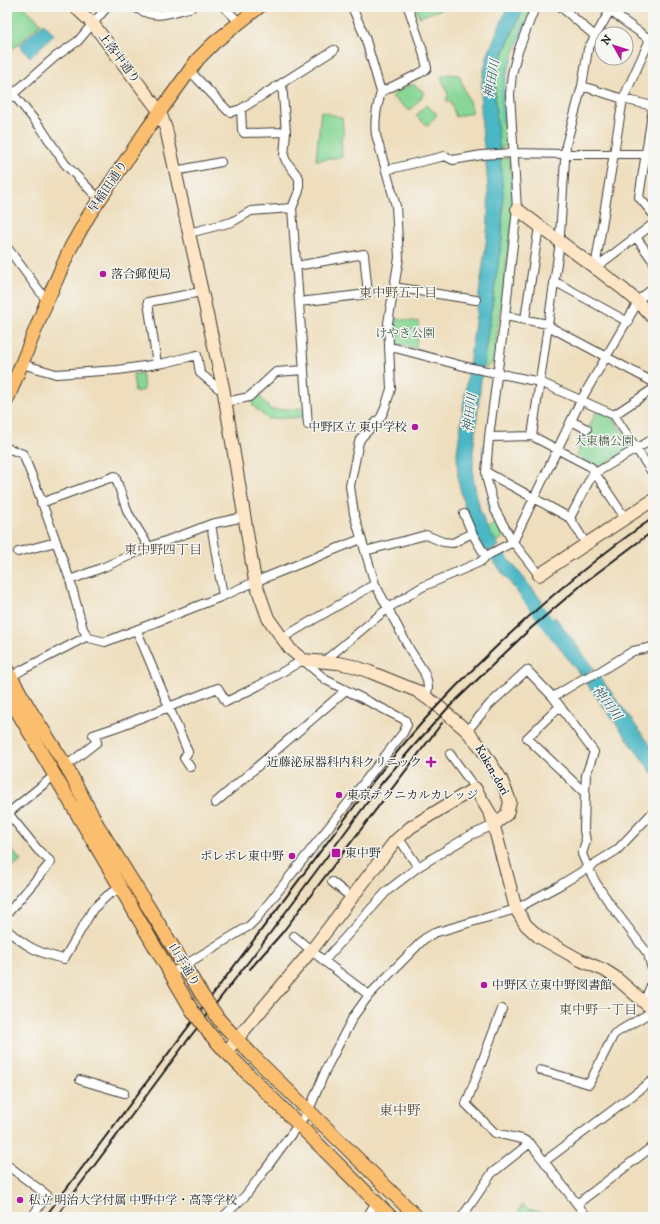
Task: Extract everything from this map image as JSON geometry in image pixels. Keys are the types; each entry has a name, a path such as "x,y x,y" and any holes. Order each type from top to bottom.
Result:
{"main road":[{"name":"早稲田通り","path":"7,400 47,301 71,248 82,226 99,199 189,70 210,46 259,7"},
{"name":"山手通り","path":"9,674 66,766 98,826 166,934 202,995 220,1021 237,1040 417,1217"},
{"name":"山手通り","path":"7,694 192,1010 209,1033 296,1128 391,1217"}],"street":[{"name":"上落中通り","path":"75,7 93,24 160,112 166,129 226,402 255,582 268,618 290,649 303,660"},
{"path":"99,199 65,164 41,128 10,97 55,57 78,41 107,7"},
{"path":"134,7 151,15 160,15 192,7"},
{"path":"224,7 239,22"},
{"path":"352,7 365,37 381,92 374,124 396,206 398,258 388,323 391,389 381,416 359,442 350,486 354,514 375,584 410,650 424,672 428,688 426,697"},
{"path":"381,92 427,68 408,7"},
{"path":"536,7 517,54 512,74 510,94 517,209 505,316 488,437 486,472 494,510 512,542 540,576 653,500"},
{"path":"561,7 594,35"},
{"path":"595,268 623,99 651,36 611,9 601,26"},
{"path":"532,436 560,242 566,145 582,86 588,49 594,38"},
{"path":"189,70 228,111 231,112 241,108 334,50"},
{"path":"282,83 286,132 284,156 299,178 299,191 292,208 308,425"},
{"path":"582,86 653,107 650,154 639,197 653,214"},
{"path":"241,108 242,130 244,133 286,132"},
{"path":"386,170 444,156 454,160 500,153 650,154"},
{"path":"175,171 221,162"},
{"path":"189,233 232,222 251,211 292,208"},
{"path":"517,209 623,289 653,318"},
{"path":"595,268 653,224"},
{"path":"525,319 538,233 542,228"},
{"path":"636,237 653,261"},
{"path":"8,249 47,301"},
{"path":"296,266 364,254 368,294 299,302"},
{"path":"554,281 628,322"},
{"path":"394,287 476,300"},
{"path":"323,662 388,608 422,587 480,562 487,556 512,542 581,400 628,322 638,302 653,288"},
{"path":"157,364 148,302 202,292"},
{"path":"505,316 548,324 552,328 653,382"},
{"path":"389,349 395,348 410,351 469,368 540,382 614,415 653,474"},
{"path":"22,364 56,374 118,370 157,364 197,355 200,373 218,388 223,387"},
{"path":"226,402 249,396 276,372 304,370"},
{"path":"614,415 653,389"},
{"path":"571,421 587,429"},
{"path":"488,437 532,436 591,467 625,518"},
{"path":"570,518 592,475 653,439"},
{"path":"7,448 23,454 70,580 83,629 89,638 105,642 137,631 361,539"},
{"path":"486,472 570,518 586,544"},
{"path":"41,503 115,476 128,513 149,547"},
{"path":"464,514 472,533 487,556"},
{"path":"70,580 149,547 211,524 244,517"},
{"path":"211,524 223,596"},
{"path":"365,551 426,535 443,542 453,543 472,533"},
{"path":"18,552 56,542"},
{"path":"282,638 375,584"},
{"path":"137,631 188,752 184,758 190,766"},
{"path":"9,674 24,669 84,638 86,635"},
{"path":"553,697 633,651 653,647"},
{"path":"66,766 97,742 93,735 218,688 226,702 258,686 303,660 326,680 405,720 407,725 403,733 257,918 249,926 170,974"},
{"name":"Kuken-dori","path":"303,660 338,663 359,668 417,691 467,731 479,745 501,779 510,802 507,814 494,825"},
{"path":"467,731 490,704 527,670 560,706 594,752 586,775 584,830 586,841 582,854 588,868 610,904 651,952 653,973"},
{"path":"215,803 346,690"},
{"path":"560,706 527,738 585,793"},
{"path":"450,754 475,788 491,815 516,909 526,926 539,937 580,960 615,977 650,1008"},
{"path":"7,914 51,862 38,850 8,813 55,775"},
{"path":"226,1052 312,951 398,837 411,827 475,788"},
{"path":"222,1217 245,1196 309,1110 326,1069 345,1032 353,1017 369,995 428,936 446,929 516,909 560,885 618,850 653,812"},
{"path":"324,961 387,891 418,867 469,836 494,825"},
{"path":"398,837 418,867"},
{"path":"332,882 352,898"},
{"path":"7,930 23,943 36,950 64,959 93,910 108,895 121,888"},
{"path":"294,936 369,995"},
{"path":"540,1070 589,1084 614,1034 650,1008 653,980"},
{"path":"502,1009 466,1104 495,1133 522,1139 530,1143 587,1217"},
{"path":"80,1080 124,1093"},
{"path":"545,1161 653,1080"},
{"path":"462,1217 492,1173 530,1143"},
{"path":"577,1204 653,1146"},
{"path":"7,1165 47,1195 32,1217"},
{"path":"367,1217 376,1202"},
{"path":"647,1217 653,1212"}],"green space":[{"path":"7,7 24,7 41,23 7,54"},
{"path":"416,7 441,7 442,9 419,17"},
{"path":"523,7 533,7 514,51 507,75 504,104 507,144 505,147 499,149 495,109 496,80 503,54"},
{"path":"449,74 459,75 473,112 456,117 450,101 448,102 446,98 449,97 441,77"},
{"path":"413,84 425,93 410,111 392,97 398,90"},
{"path":"426,105 437,114 428,126 416,116"},
{"path":"321,111 342,118 344,136 341,137 342,157 316,160"},
{"path":"508,158 510,161 513,218 493,363 487,367 483,367 502,238 503,206 500,159"},
{"name":"けやき公園","path":"392,318 419,322 416,348 392,343"},
{"path":"142,373 144,390 135,392 133,374"},
{"path":"258,394 271,410 303,408 304,417 268,419 253,406 252,399"},
{"name":"大東橋公園","path":"597,410 612,417 630,443 628,450 601,466 596,466 576,455"},
{"path":"496,524 505,536 496,543 487,528"},
{"path":"7,844 21,861 7,872"},
{"path":"522,1205 526,1208 555,1217 516,1217"}],"water":[{"path":"507,7 523,7 503,53 498,70 496,86 495,98 503,192 502,238 482,372 473,452 473,478 480,510 487,528 499,546 486,553 473,531 465,508 458,480 457,453 488,223 488,188 481,114 482,85 488,54"},
{"path":"44,23 54,35 30,57 19,45"},
{"path":"503,552 542,601 531,610 491,558"},
{"path":"555,617 594,669 581,676 544,627"},
{"path":"599,676 653,749 653,774 586,683"}],"waterway":[{"path":"529,12 530,7"},
{"path":"518,42 522,28 526,22"},
{"path":"502,122 501,106 503,81 512,59"},
{"path":"483,446 483,457"},
{"path":"488,499 490,512 494,520"},
{"name":"神田川","path":"526,594 558,637"}],"railway":[{"path":"45,1217 375,779 431,712 490,653 542,605 624,538 653,518"},
{"path":"56,1217 381,784 411,749 447,709 530,629 585,582 653,531"},
{"path":"250,969 282,933 442,723"}],"place":[{"name":"落合郵便局","path":"103,274"},
{"name":"中野区立 東中学校","path":"415,427"},
{"name":"近藤泌尿器科内科クリニック","path":"431,762"},
{"name":"東京テクニカルカレッジ","path":"339,795"},
{"name":"東中野","path":"336,853"},
{"name":"ポレポレ東中野","path":"292,856"},
{"name":"中野区立東中野図書館","path":"484,985"},
{"name":"私立 明治大学付属 中野中学・高等学校","path":"20,1200"}],"district":[{"name":"東中野五丁目","path":"398,293"},
{"name":"東中野四丁目","path":"163,550"},
{"name":"東中野一丁目","path":"598,1010"},
{"name":"東中野","path":"400,1111"}]}
